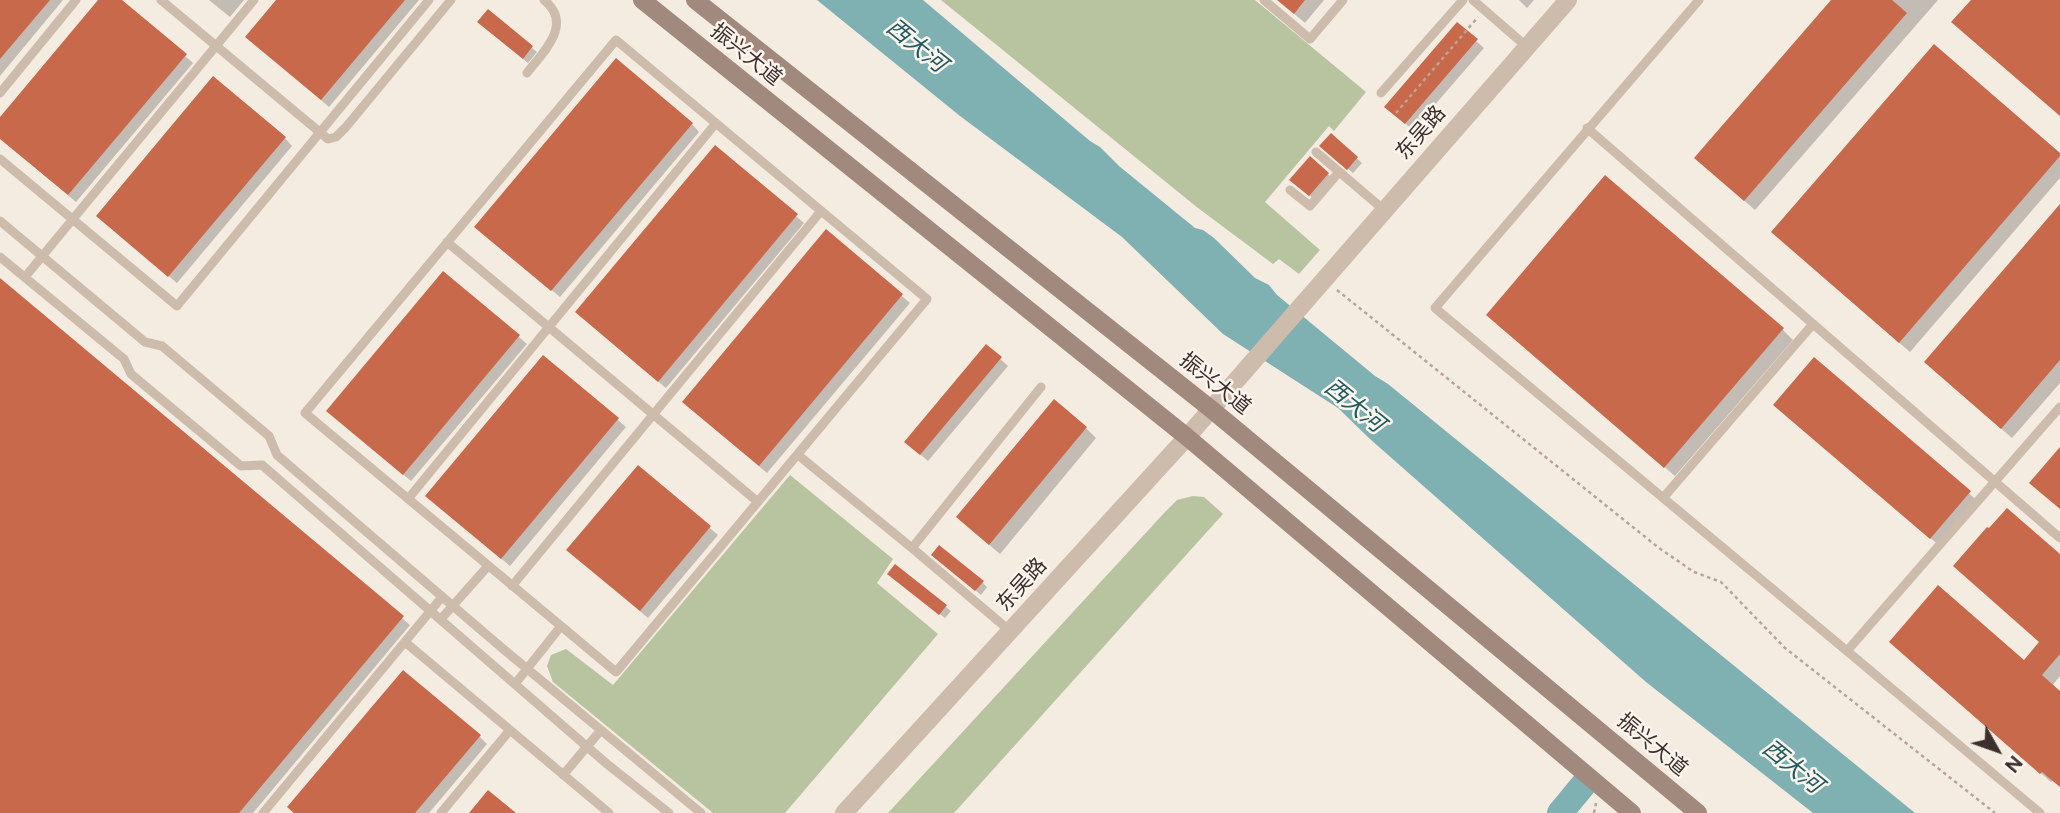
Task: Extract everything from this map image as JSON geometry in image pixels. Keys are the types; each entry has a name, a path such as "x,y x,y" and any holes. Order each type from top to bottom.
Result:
{"main road":[{"name":"振兴大道","path":"642,0 1187,437 1632,813"},
{"name":"振兴大道","path":"695,0 1211,409 1698,813"}],"street":[{"name":"东吴路","path":"844,813 1187,437 1568,0"}],"lane":[{"path":"0,93 76,0"},
{"path":"161,0 328,139 336,137 346,127 451,0"},
{"path":"25,277 254,0"},
{"path":"0,159 177,306 429,0"},
{"path":"527,73 549,44 556,27 558,17 552,6 544,0"},
{"path":"1264,0 1310,39 1343,0"},
{"path":"1381,93 1463,0"},
{"path":"1473,0 1527,47"},
{"path":"1699,0 1435,308 2040,813"},
{"path":"616,40 821,211 927,299 616,672 305,413 616,40"},
{"path":"408,499 716,123"},
{"path":"1587,128 2060,538"},
{"path":"1315,152 1384,210"},
{"path":"1290,190 1310,206 1339,172"},
{"path":"512,586 821,211"},
{"path":"0,221 145,342 162,346 173,355 268,436 277,455 527,669 701,813"},
{"path":"447,242 758,502"},
{"path":"0,257 124,359 131,374 241,466 262,464 587,746 669,813"},
{"path":"1663,499 1813,324"},
{"path":"912,548 1041,387"},
{"path":"1847,651 2060,407"},
{"path":"798,455 1010,631"},
{"path":"441,619 488,566"},
{"path":"265,812 442,597"},
{"path":"515,684 561,626"},
{"path":"405,642 609,813"},
{"path":"441,813 510,730"},
{"path":"563,775 601,730"}],"path":[{"path":"1396,113 1484,10"},
{"path":"1324,279 1659,548 1694,572 1721,582 1785,648 1995,813"}],"green space":[{"path":"941,0 1255,0 1366,92 1334,131 1329,126 1265,202 1320,250 1299,274 1279,259 1273,264 1198,208"},
{"path":"790,475 893,559 877,583 938,634 785,813 713,813 553,682 547,666 551,655 566,649 613,685"},
{"path":"1193,496 1204,497 1223,514 954,813 888,813 1165,512 1177,500"}],"water":[{"name":"西大河","path":"817,0 923,0 1100,147 1119,166 1195,228 1214,238 1255,278 1269,285 1277,295 1375,376 1915,813 1813,813 1646,682 1338,408 1223,334 1122,237 960,116"}],"building":[{"path":"0,0 50,0 0,59"},
{"path":"98,0 122,0 187,54 68,195 0,139 0,117"},
{"path":"276,0 405,0 321,100 245,37"},
{"path":"1277,0 1305,0 1294,14"},
{"path":"1831,0 1892,0 1907,13 1744,201 1694,158"},
{"path":"1971,0 2060,0 2060,116 1951,22"},
{"path":"488,9 533,46 523,59 477,22"},
{"path":"1457,22 1478,39 1405,124 1384,107"},
{"path":"1934,44 2060,153 2060,156 1899,343 1771,232"},
{"path":"616,58 693,123 551,291 474,227"},
{"path":"213,76 286,137 168,277 96,216"},
{"path":"1331,133 1358,157 1347,170 1319,146"},
{"path":"715,145 798,214 658,382 575,312"},
{"path":"1310,156 1329,173 1309,196 1289,180"},
{"path":"1605,175 1784,328 1664,468 1486,315"},
{"path":"2060,204 2060,360 2001,429 1924,362"},
{"path":"826,229 903,294 759,466 682,402"},
{"path":"443,271 520,335 403,475 326,411"},
{"path":"0,278 404,616 239,813 0,813"},
{"path":"986,344 1002,357 920,455 904,442"},
{"path":"543,355 619,418 501,559 425,496"},
{"path":"1814,357 1971,491 1930,539 1773,405"},
{"path":"1054,399 1087,427 989,545 956,517"},
{"path":"2060,447 2060,509 2029,483"},
{"path":"638,465 711,526 640,611 566,550"},
{"path":"2007,508 2060,554 2060,654 2042,675 2060,691 2060,787 2042,772 2040,774 1889,642 1938,585 2024,660 2039,642 1953,566"},
{"path":"939,545 984,581 975,591 931,555"},
{"path":"895,564 947,605 939,615 887,574"},
{"path":"403,670 481,735 415,813 294,813 287,807"},
{"path":"488,790 516,813 469,813"}],"waterway":[{"path":"1560,813 1584,784"}]}
